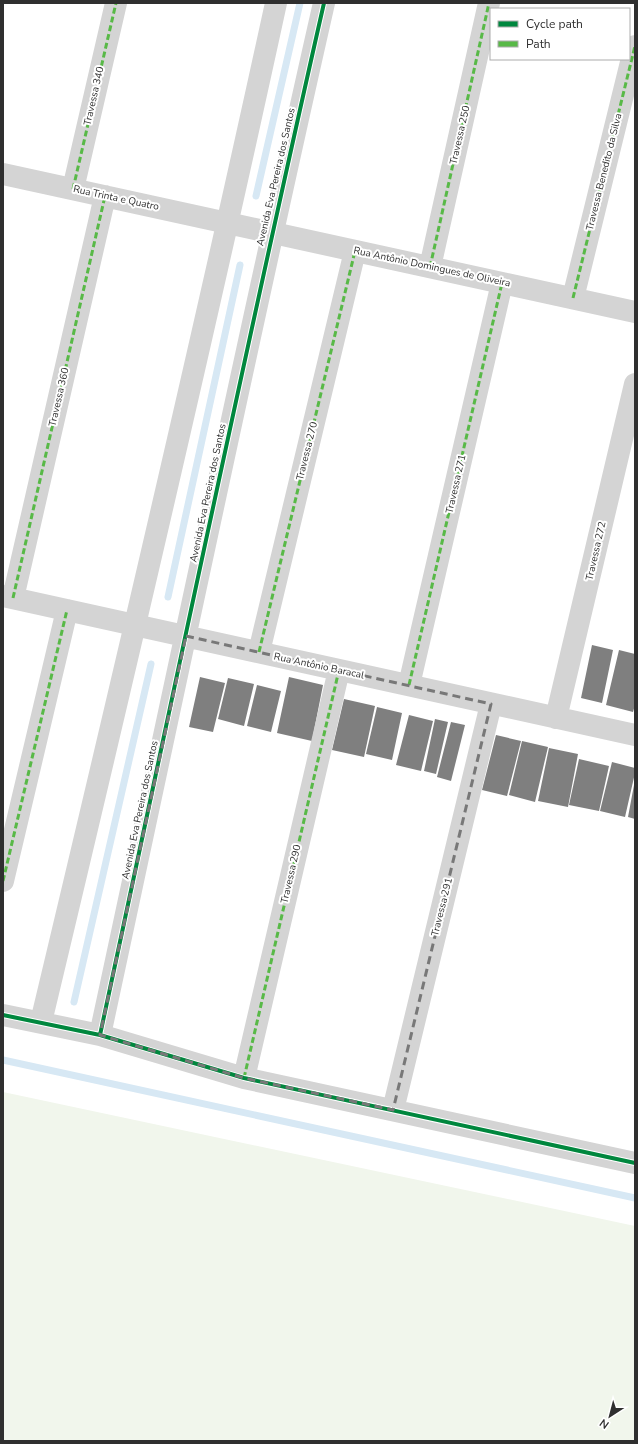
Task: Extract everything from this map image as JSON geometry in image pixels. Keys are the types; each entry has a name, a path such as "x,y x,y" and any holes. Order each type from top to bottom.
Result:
{"street":[{"name":"Travessa 340","path":"73,189 116,3"},
{"path":"41,1022 228,223 276,3"},
{"name":"Avenida Eva Pereira dos Santos","path":"100,1034 272,232 324,3"},
{"name":"Travessa 250","path":"430,267 489,3"},
{"name":"Travessa Benedito da Silva","path":"573,298 635,46"},
{"name":"Rua Trinta e Quatro","path":"3,174 228,223"},
{"name":"Travessa 360","path":"8,597 105,196"},
{"name":"Rua Antônio Domingues de Oliveira","path":"228,223 635,312"},
{"name":"Travessa 270","path":"258,652 355,251"},
{"name":"Travessa 271","path":"410,685 502,283"},
{"name":"Travessa 272","path":"556,718 635,384"},
{"name":"Rua Antônio Baracal","path":"8,597 635,735"},
{"path":"3,880 67,610"},
{"name":"Travessa 290","path":"244,1078 339,670"},
{"name":"Travessa 291","path":"393,1110 491,704"},
{"path":"3,1015 100,1034 244,1078 635,1163"}],"highlighted area":[{"path":"186,636 491,704 393,1110 244,1078 100,1035"}],"shaded area":[{"path":"3,1092 635,1226 635,1441 3,1441"}],"building":[{"path":"592,645 613,650 602,703 581,698"},
{"path":"619,650 635,654 635,705 633,712 606,705"},
{"path":"200,677 225,683 213,732 189,727"},
{"path":"289,677 323,685 312,741 277,733"},
{"path":"228,678 254,684 244,726 218,719"},
{"path":"257,685 281,691 271,732 247,726"},
{"path":"344,699 375,706 364,757 332,750"},
{"path":"377,707 402,713 392,760 366,754"},
{"path":"409,715 433,721 421,771 396,765"},
{"path":"435,719 448,722 436,774 424,771"},
{"path":"451,722 465,725 451,781 437,777"},
{"path":"496,735 521,741 507,796 482,790"},
{"path":"522,741 548,747 535,802 509,795"},
{"path":"549,748 578,754 568,807 538,801"},
{"path":"579,759 609,766 599,811 569,805"},
{"path":"612,762 635,768 625,817 600,811"},
{"path":"635,785 635,819 628,817"}],"waterway":[{"path":"256,196 300,3"},
{"path":"168,597 240,265"},
{"path":"74,1002 151,664"},
{"path":"3,1060 635,1198"}],"marked path":[{"path":"73,189 116,3"},
{"path":"430,267 489,3"},
{"path":"573,298 635,46"},
{"path":"13,598 105,196"},
{"path":"259,652 355,251"},
{"path":"409,685 502,283"},
{"path":"3,881 67,610"},
{"path":"244,1078 339,670"}],"cycle path":[{"path":"100,1035 238,390 324,3"},
{"path":"3,1015 100,1035 244,1078 635,1163"}]}
